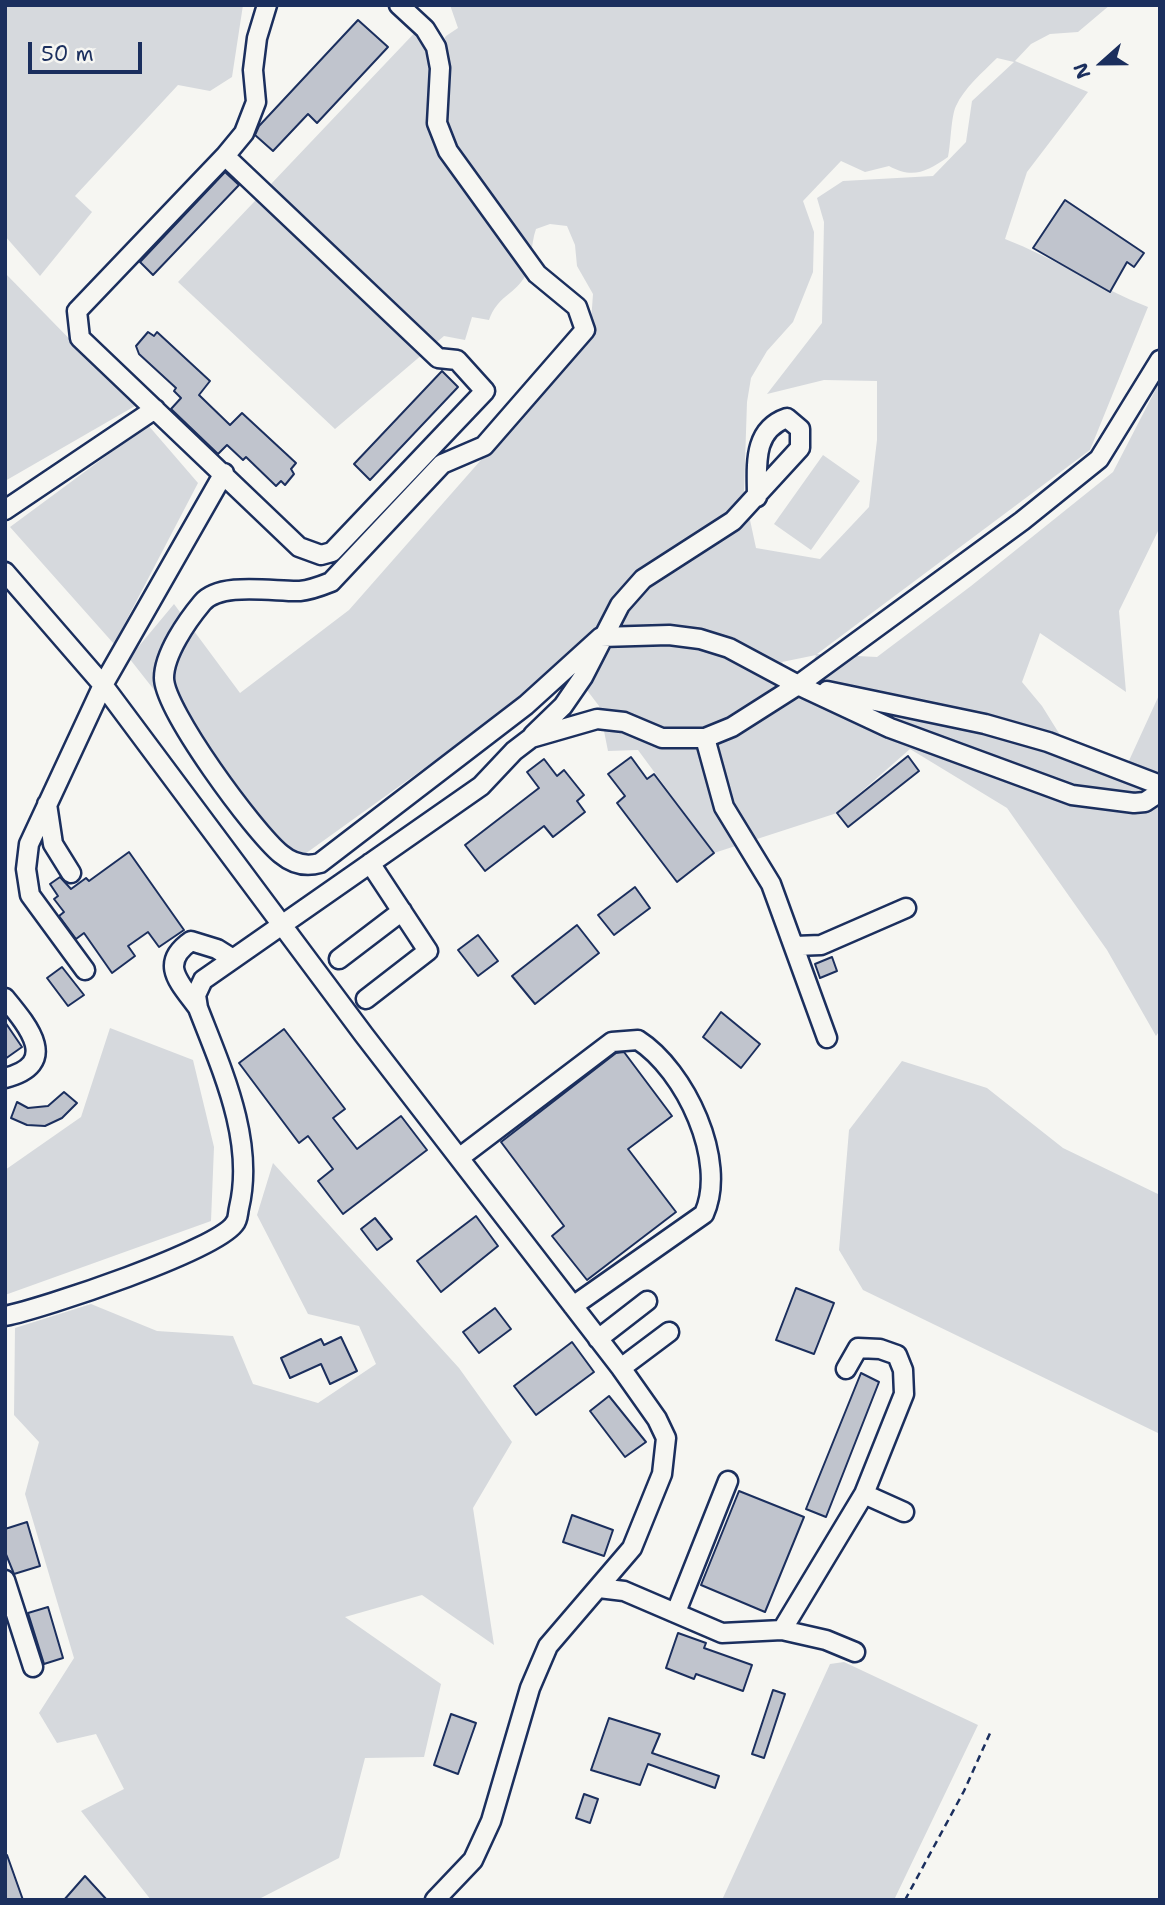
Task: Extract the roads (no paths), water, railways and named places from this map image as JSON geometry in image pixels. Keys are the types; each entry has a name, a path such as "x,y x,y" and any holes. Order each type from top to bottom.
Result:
{"lane":[{"path":"225,156 438,358 457,360 485,391 332,552 321,555 299,547 224,473 88,348 80,338 77,311 244,133 256,102 253,70 257,38 267,5"},
{"path":"399,5 425,29 436,47 440,68 437,123 448,152 537,274 577,307 585,330 484,446 442,464 331,582 298,591 231,590 203,602 167,661 165,691 182,725 245,811 281,854 307,866 320,863 526,705 601,637 670,635 700,639 729,648 798,685 901,733 1072,795 1134,803 1145,802 1160,792"},
{"path":"531,738 597,719 624,722 662,737 705,738 732,727 798,685 1022,521 1100,459 1160,360"},
{"path":"5,510 155,409"},
{"path":"85,970 30,894 26,869 29,844 103,685 224,473"},
{"path":"5,1316 27,1312 133,1274 216,1240 235,1224 242,1193 243,1163 230,1091 198,1008 196,995 200,987 233,959 481,786 564,706 583,677 601,637 620,605 643,579 733,521 757,497"},
{"path":"5,572 103,685 459,1158 621,1368 666,1438 666,1459 632,1548 548,1646 530,1688 482,1840 473,1860 435,1900"},
{"path":"798,685 985,724 1048,743 1160,785"},
{"path":"705,738 724,807 771,884 827,1038"},
{"path":"47,804 53,844 71,873"},
{"path":"366,999 428,951 370,863"},
{"path":"795,946 821,945 906,908"},
{"path":"339,959 402,911"},
{"path":"198,1008 180,983 172,962 179,949 191,941 217,949 233,959"},
{"path":"217,949 217,971"},
{"path":"180,983 200,987"},
{"path":"5,998 27,1024 36,1051 34,1063 26,1072 5,1079"},
{"path":"459,1158 612,1042 638,1040 665,1062 695,1109 710,1180 709,1201 704,1214 573,1306"},
{"path":"598,1339 647,1301"},
{"path":"621,1368 669,1332"},
{"path":"782,1630 864,1494 904,1394 903,1370 897,1355 858,1349 846,1369"},
{"path":"676,1612 727,1481"},
{"path":"864,1494 904,1513"},
{"path":"5,1580 33,1667"},
{"path":"599,1588 624,1591 722,1633 782,1630 826,1640 855,1652"}]}
